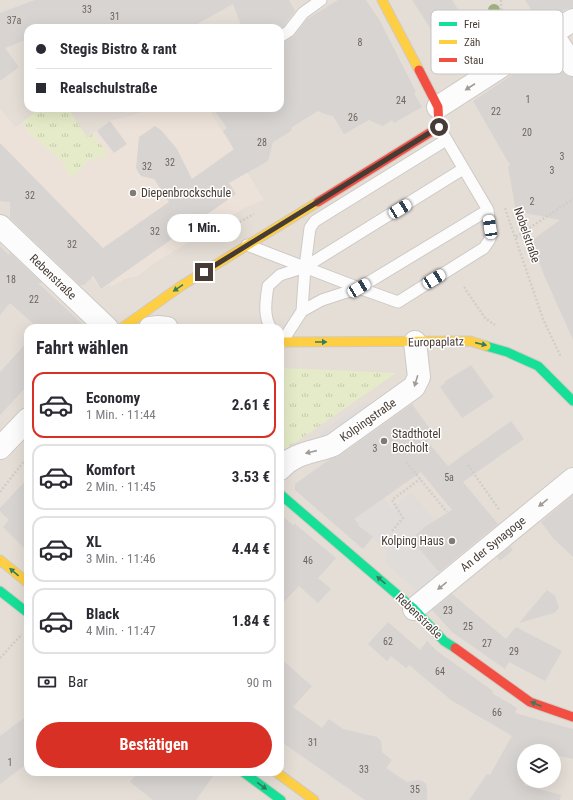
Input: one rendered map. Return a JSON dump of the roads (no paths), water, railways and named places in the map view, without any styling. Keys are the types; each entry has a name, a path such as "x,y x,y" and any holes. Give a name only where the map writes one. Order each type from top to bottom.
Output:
{"street":[{"path":"382,0 395,22 438,117"},
{"path":"563,27 573,20"},
{"path":"563,50 573,65"},
{"path":"128,324 181,286 247,245 438,117 497,74"},
{"name":"Rebenstraße","path":"0,226 103,324"},
{"name":"Europaplatz","path":"284,342 470,341 507,352 538,366 571,399"},
{"name":"Kolpingstraße","path":"284,464 297,455 333,445 414,387 419,377 415,342"},
{"path":"0,448 24,423"},
{"name":"An der Synagoge","path":"414,610 573,479"},
{"name":"Rebenstraße","path":"284,497 414,610 444,641 530,702 553,712 573,717"},
{"path":"0,560 24,580"},
{"path":"0,592 24,611"},
{"path":"249,776 282,800"},
{"path":"281,776 314,800"}],"lane":[{"path":"284,34 303,13 321,0"},
{"path":"247,245 398,302 484,248 490,238 488,210 446,140 438,117"},
{"path":"302,311 305,267 310,228 316,221 446,140"},
{"path":"268,324 266,303 268,286 280,275 305,267 463,169"},
{"path":"284,338 302,311 322,300 359,288 488,210"}],"place":[{"name":"Diepenbrockschule","path":"133,193"},
{"name":"Stadthotel Bocholt","path":"384,441"},
{"name":"Kolping Haus","path":"452,541"}]}
